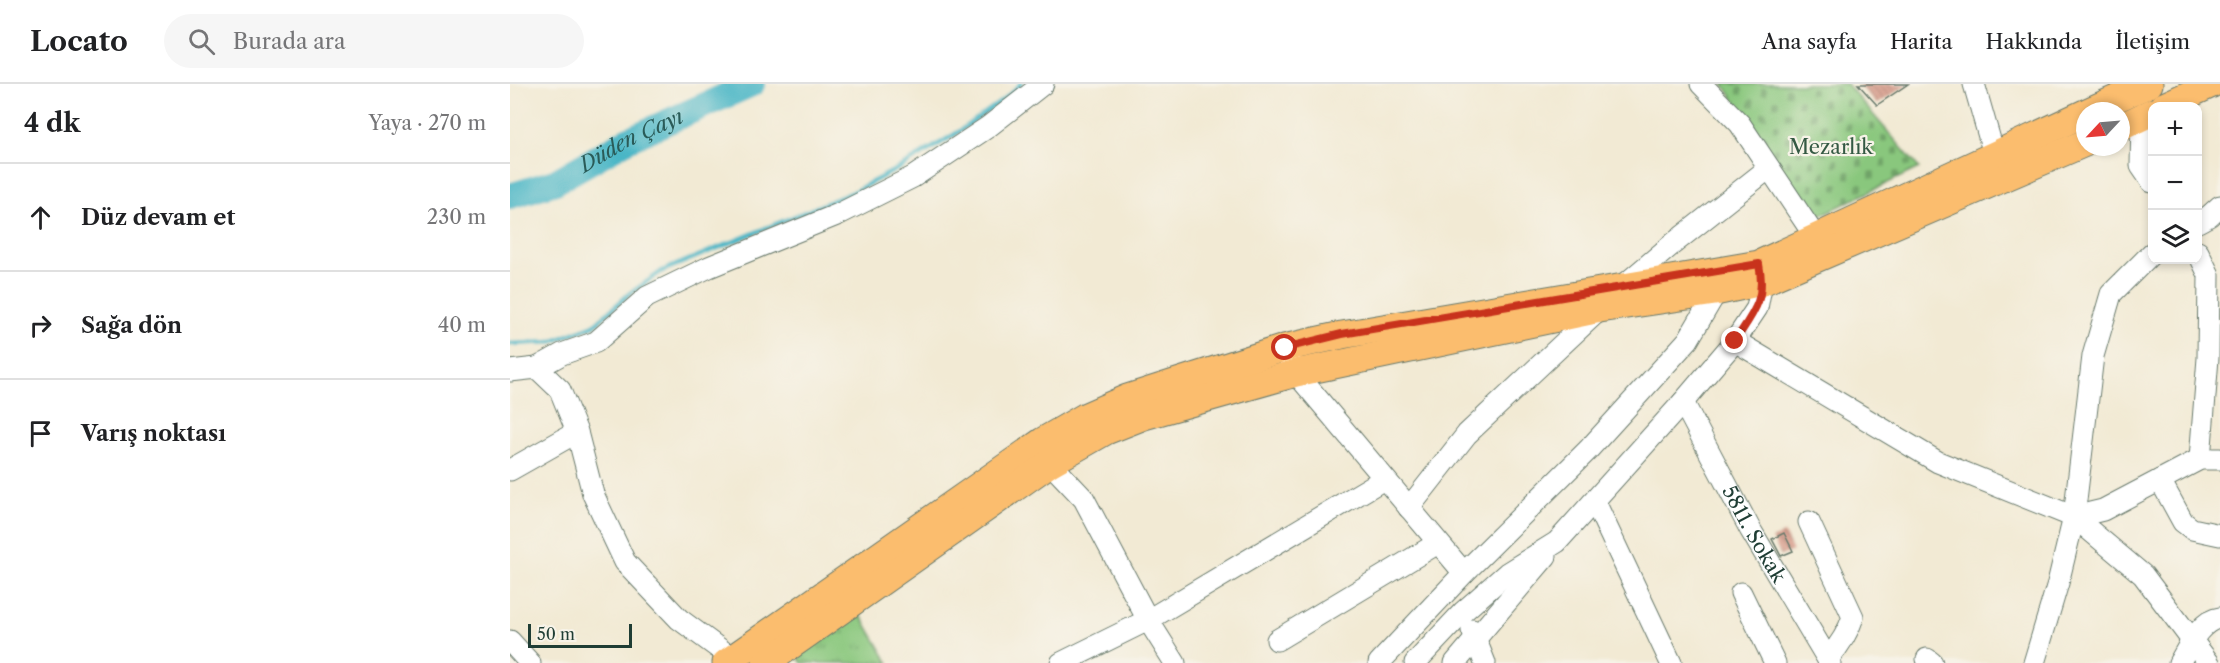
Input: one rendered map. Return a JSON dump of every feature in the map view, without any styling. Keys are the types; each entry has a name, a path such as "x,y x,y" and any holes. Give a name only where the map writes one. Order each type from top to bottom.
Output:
{"main road":[{"path":"2109,102 2149,84"},
{"path":"2145,116 2212,84"},
{"path":"729,661 1043,441 1086,416 1127,398 1284,348 1342,334 1731,269 1761,273 1816,238 2076,117"},
{"path":"771,662 1050,463 1106,431 1144,416 1296,373 1600,309 1715,292 2076,147"}],"street":[{"path":"510,371 537,368 562,354 596,342 647,297 709,267 838,214 913,177 988,127 1043,84"},
{"path":"1701,84 1740,124 1816,238"},
{"path":"1974,84 1994,154"},
{"path":"2145,116 2141,166 2148,176"},
{"path":"1622,287 1769,168"},
{"path":"2202,219 2220,206"},
{"path":"2034,663 2058,583 2074,517 2093,356 2111,294 2148,257"},
{"path":"2074,517 2103,510 2160,480 2210,459 2209,275 2202,260"},
{"path":"1378,663 1464,573 1588,450 1688,340 1731,269"},
{"path":"1455,663 1557,542 1595,502 1735,341 1757,308 1761,273"},
{"path":"1409,508 1467,434 1600,309"},
{"path":"1735,341 1938,462 2074,517 2143,575 2209,663"},
{"path":"1284,348 1296,373 1464,573"},
{"path":"537,368 560,390 577,432 593,494 626,562 679,620 729,661"},
{"name":"5811. Sokak","path":"1683,402 1750,529 1829,661"},
{"path":"510,470 577,432"},
{"path":"1050,463 1084,499 1148,620 1173,662"},
{"path":"1061,663 1148,620 1384,479"},
{"path":"2160,480 2183,522 2192,529 2220,535"},
{"path":"1595,502 1671,663"},
{"path":"1809,522 1853,617 1829,661"},
{"path":"1415,663 1464,611 1507,573 1557,542"},
{"path":"1277,640 1438,543"},
{"path":"1741,593 1775,663"},
{"path":"1464,611 1485,663"},
{"path":"2179,663 2192,641 2210,620 2220,618"},
{"path":"510,641 530,663"}],"green space":[{"name":"Mezarlık","path":"1723,84 1847,84 1919,168 1815,218"},
{"path":"859,612 889,663 802,663 799,659 805,649"}],"building":[{"path":"1858,84 1908,84 1877,105"},
{"path":"1784,533 1793,551 1781,556 1772,539"}],"waterway":[{"name":"Düden Çayı","path":"510,196 555,182 629,139 752,84"},
{"path":"510,344 551,342 594,325 628,295 662,271 851,193 899,168 957,133 1006,98 1021,84"}],"route":[{"path":"1285,348 1342,334 1759,264 1762,282 1757,308 1735,341"}]}
